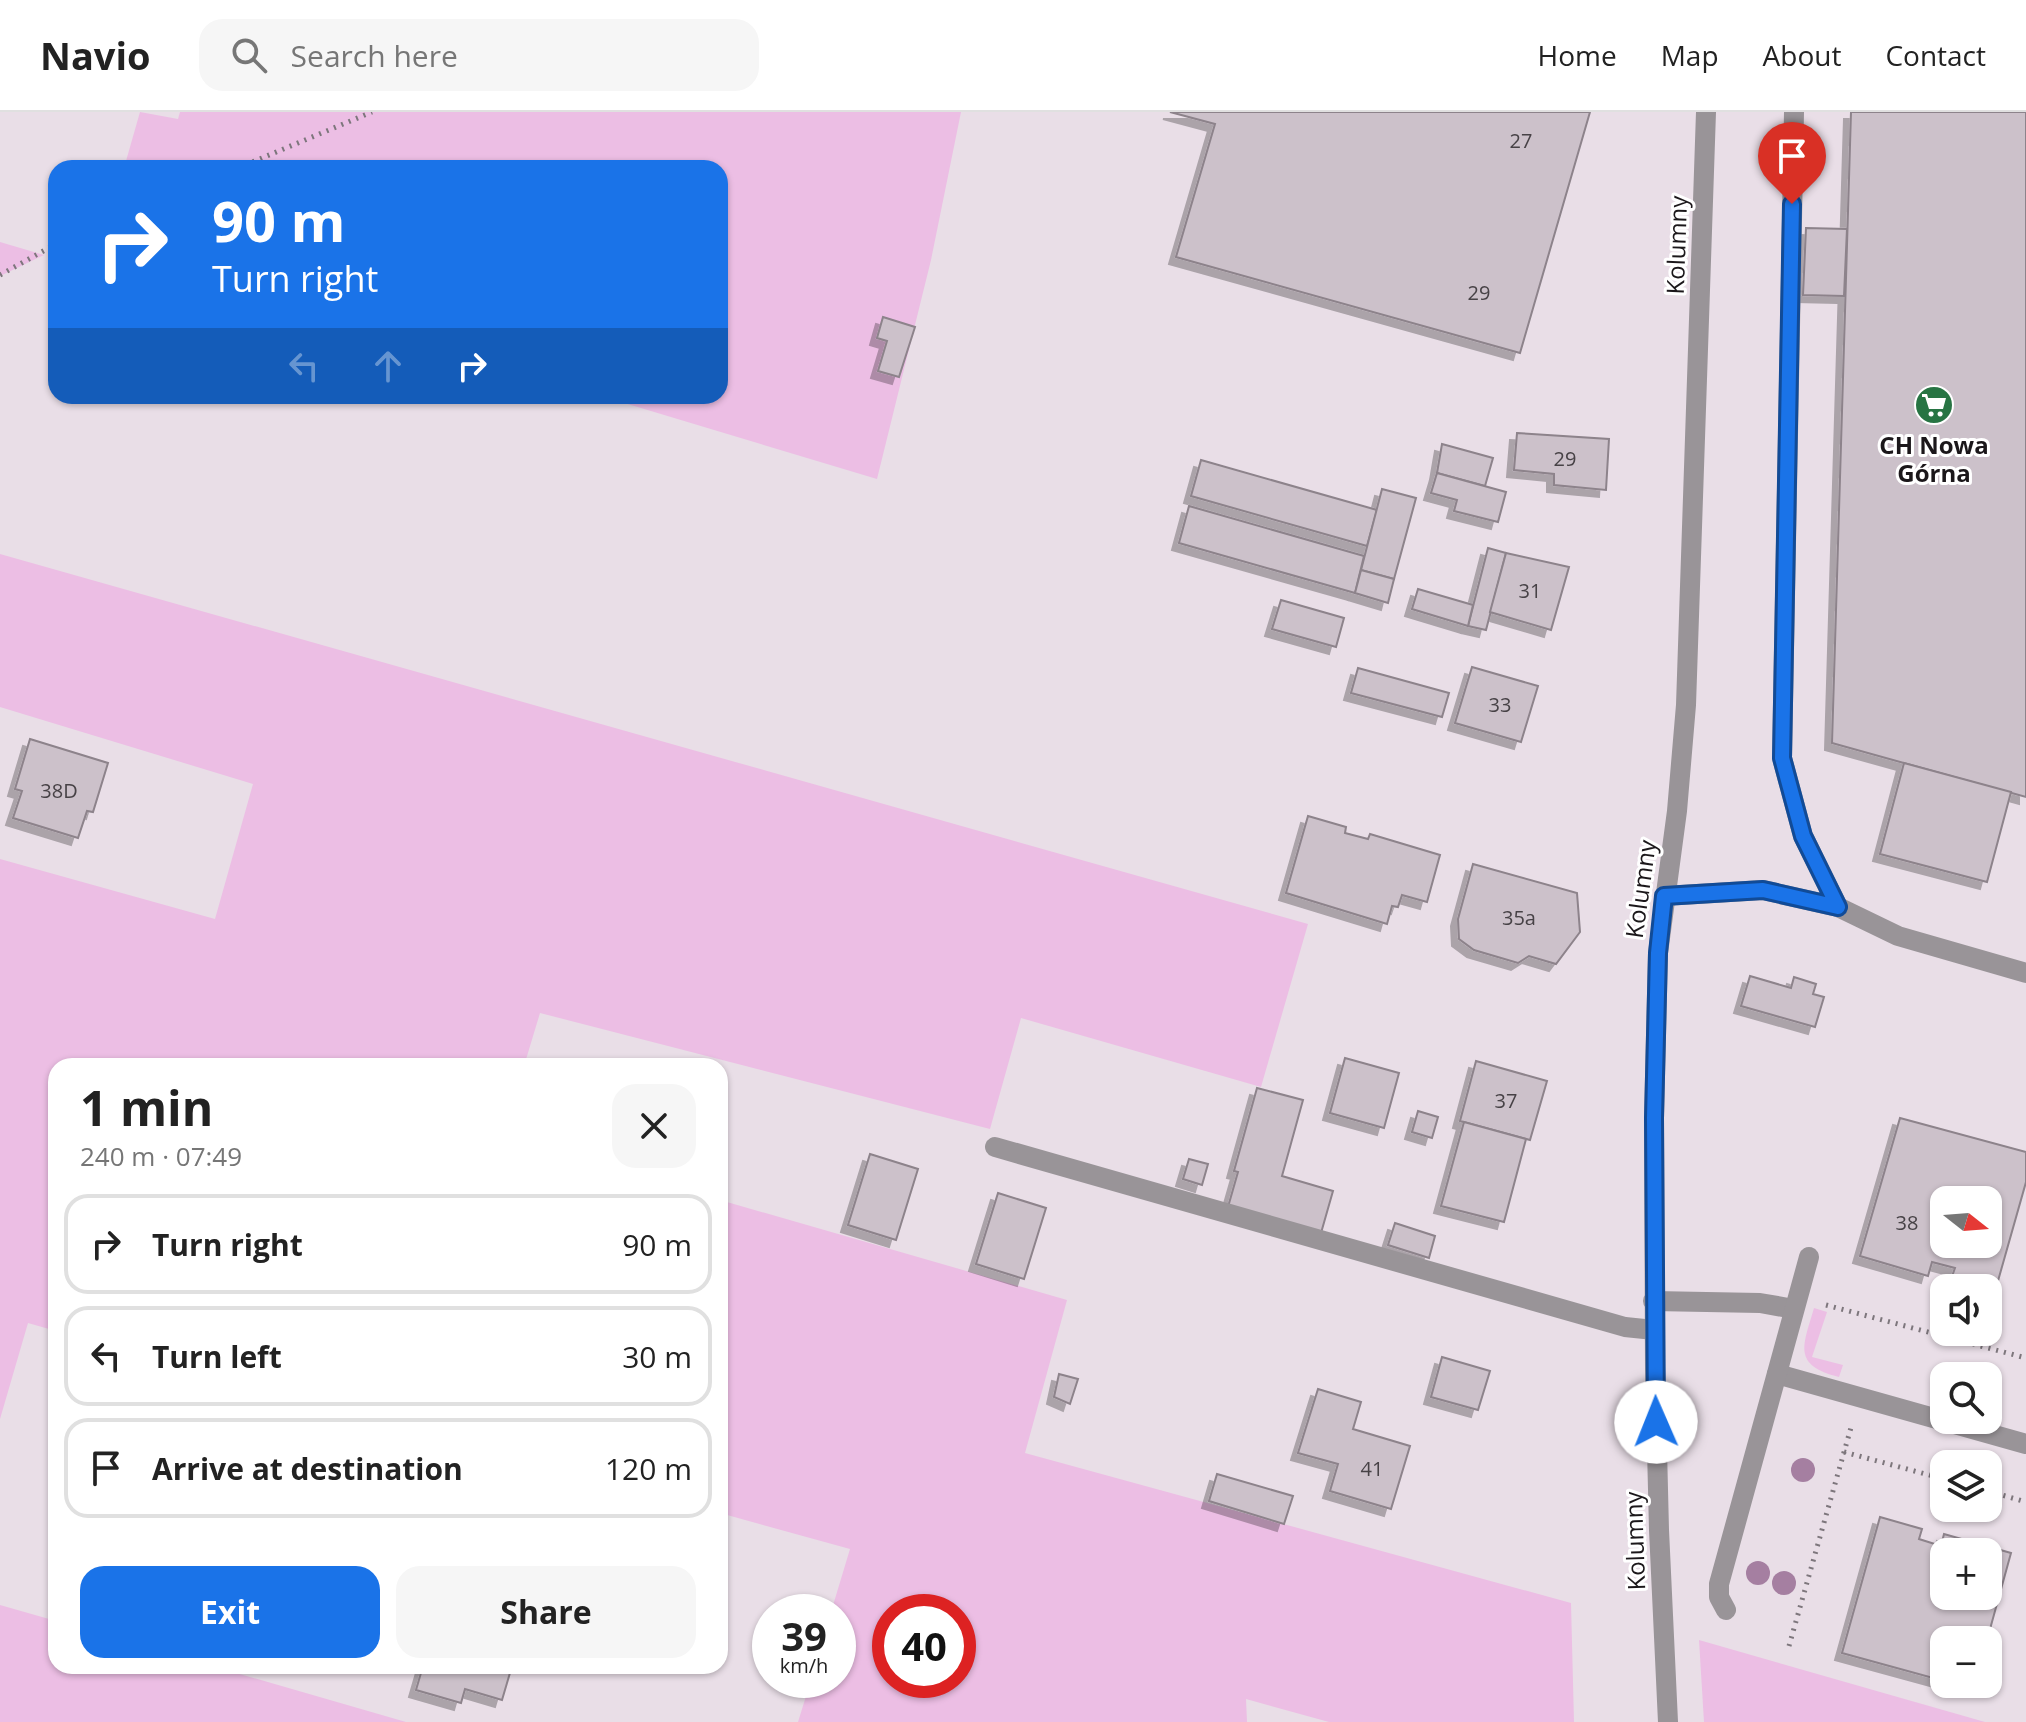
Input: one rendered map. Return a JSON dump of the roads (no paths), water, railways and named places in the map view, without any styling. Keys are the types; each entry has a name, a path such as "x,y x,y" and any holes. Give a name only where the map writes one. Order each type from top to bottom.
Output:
{"street":[{"name":"Kolumny","path":"1668,1722 1653,1301 1654,1118 1658,953 1677,811 1686,705 1706,112"},
{"path":"1794,112 1782,758 1803,836 1838,907"},
{"path":"1664,896 1763,890 1838,907 1898,936 2026,973"},
{"path":"995,1147 1625,1327 1654,1330"},
{"path":"1726,1610 1719,1597 1719,1584 1809,1257"},
{"path":"1653,1301 1796,1303"},
{"path":"1777,1374 2026,1444"}],"place":[{"name":"CH Nowa Górna","path":"1934,405"}]}
